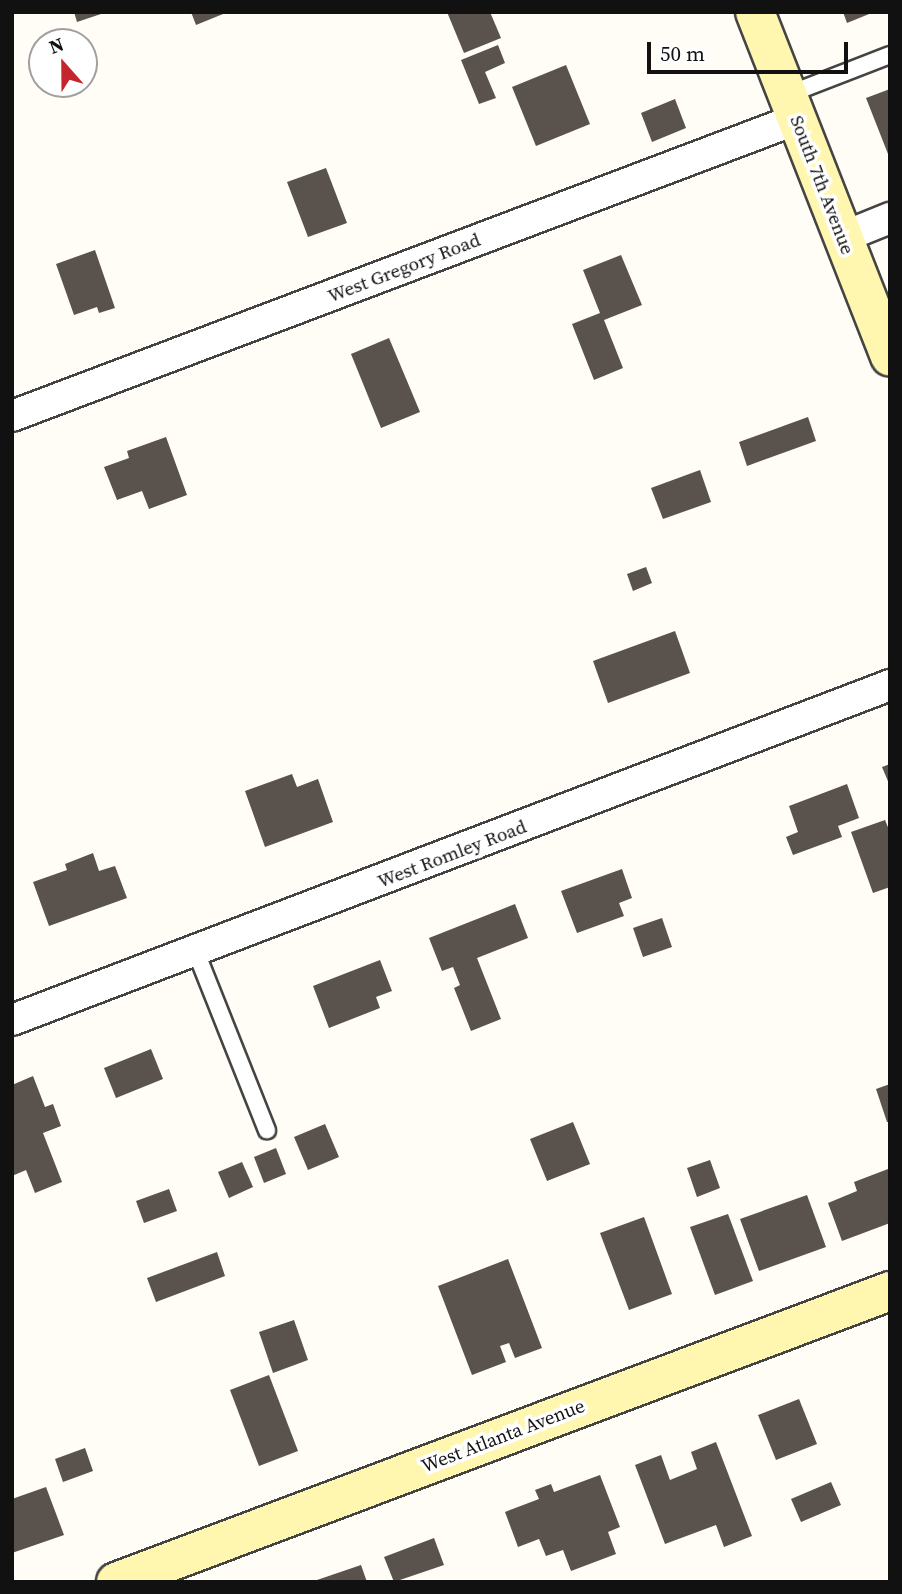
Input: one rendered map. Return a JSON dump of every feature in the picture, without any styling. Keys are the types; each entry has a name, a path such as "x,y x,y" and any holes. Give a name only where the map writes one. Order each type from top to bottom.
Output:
{"street":[{"name":"South 7th Avenue","path":"755,12 890,357"},
{"name":"West Gregory Road","path":"12,416 792,107"},
{"path":"843,237 890,219"},
{"name":"West Romley Road","path":"12,1020 890,685"},
{"name":"West Atlanta Avenue","path":"116,1582 890,1291"}],"lane":[{"path":"792,107 890,55"},
{"path":"196,952 267,1130"}],"building":[{"path":"74,12 104,12 104,13 77,22"},
{"path":"191,12 228,12 196,25"},
{"path":"447,12 490,12 501,38 464,53"},
{"path":"843,12 874,12 847,23"},
{"path":"498,45 505,63 485,72 496,98 479,104 461,60"},
{"path":"566,65 590,124 536,146 512,87"},
{"path":"890,89 890,159 866,98"},
{"path":"675,99 686,128 652,142 641,113"},
{"path":"326,168 347,223 308,237 287,182"},
{"path":"95,250 115,308 99,313 97,307 74,315 56,264"},
{"path":"621,255 642,305 604,320 623,368 594,380 572,324 600,313 583,270"},
{"path":"389,338 420,412 381,428 351,354"},
{"path":"808,417 816,441 747,466 739,442"},
{"path":"166,437 187,495 149,509 142,491 117,500 104,467 129,458 127,451"},
{"path":"700,470 711,502 663,519 651,488"},
{"path":"646,567 652,583 633,591 627,574"},
{"path":"675,631 690,673 608,703 593,661"},
{"path":"890,764 890,786 882,767"},
{"path":"292,774 297,787 318,779 333,822 265,847 245,791"},
{"path":"847,784 859,818 838,826 842,837 793,855 786,837 798,832 789,806"},
{"path":"885,820 890,832 890,887 873,893 851,832"},
{"path":"93,853 99,871 115,866 127,898 49,926 33,882 67,870 65,864"},
{"path":"622,869 632,898 619,903 624,916 577,933 561,891"},
{"path":"515,904 528,938 477,958 501,1019 471,1031 454,988 460,985 453,967 442,971 429,938"},
{"path":"662,918 672,947 643,957 633,928"},
{"path":"380,960 392,991 376,997 380,1008 329,1028 313,986"},
{"path":"151,1049 163,1079 116,1098 104,1068"},
{"path":"33,1076 45,1107 53,1104 61,1126 43,1133 62,1182 35,1193 26,1170 12,1176 12,1085"},
{"path":"890,1084 890,1122 887,1122 876,1089"},
{"path":"573,1122 590,1164 547,1181 530,1139"},
{"path":"325,1124 339,1157 308,1170 294,1137"},
{"path":"276,1148 286,1174 264,1183 254,1157"},
{"path":"710,1160 720,1188 697,1197 687,1168"},
{"path":"242,1162 253,1187 229,1198 218,1172"},
{"path":"888,1169 890,1223 842,1241 828,1203 857,1191 854,1182"},
{"path":"169,1189 177,1211 144,1223 136,1201"},
{"path":"807,1195 826,1247 759,1271 740,1219"},
{"path":"728,1214 753,1281 715,1295 690,1227"},
{"path":"644,1217 672,1294 629,1310 600,1233"},
{"path":"217,1252 225,1276 156,1302 147,1278"},
{"path":"508,1259 542,1348 515,1358 509,1343 500,1346 506,1362 472,1375 438,1286"},
{"path":"294,1320 308,1360 273,1373 259,1332"},
{"path":"269,1375 298,1451 259,1466 230,1390"},
{"path":"799,1399 817,1444 776,1460 758,1415"},
{"path":"716,1442 752,1536 724,1547 716,1525 665,1544 635,1465 661,1455 670,1480 697,1469 691,1452"},
{"path":"85,1448 93,1471 63,1482 55,1459"},
{"path":"600,1475 620,1527 608,1532 616,1554 571,1571 563,1550 546,1556 539,1539 518,1547 505,1512 539,1499 535,1490 551,1484 554,1492"},
{"path":"831,1482 841,1505 801,1522 791,1499"},
{"path":"46,1487 64,1535 12,1553 12,1499"},
{"path":"434,1538 444,1565 394,1582 384,1557"},
{"path":"361,1565 367,1582 314,1582 314,1581"}]}
